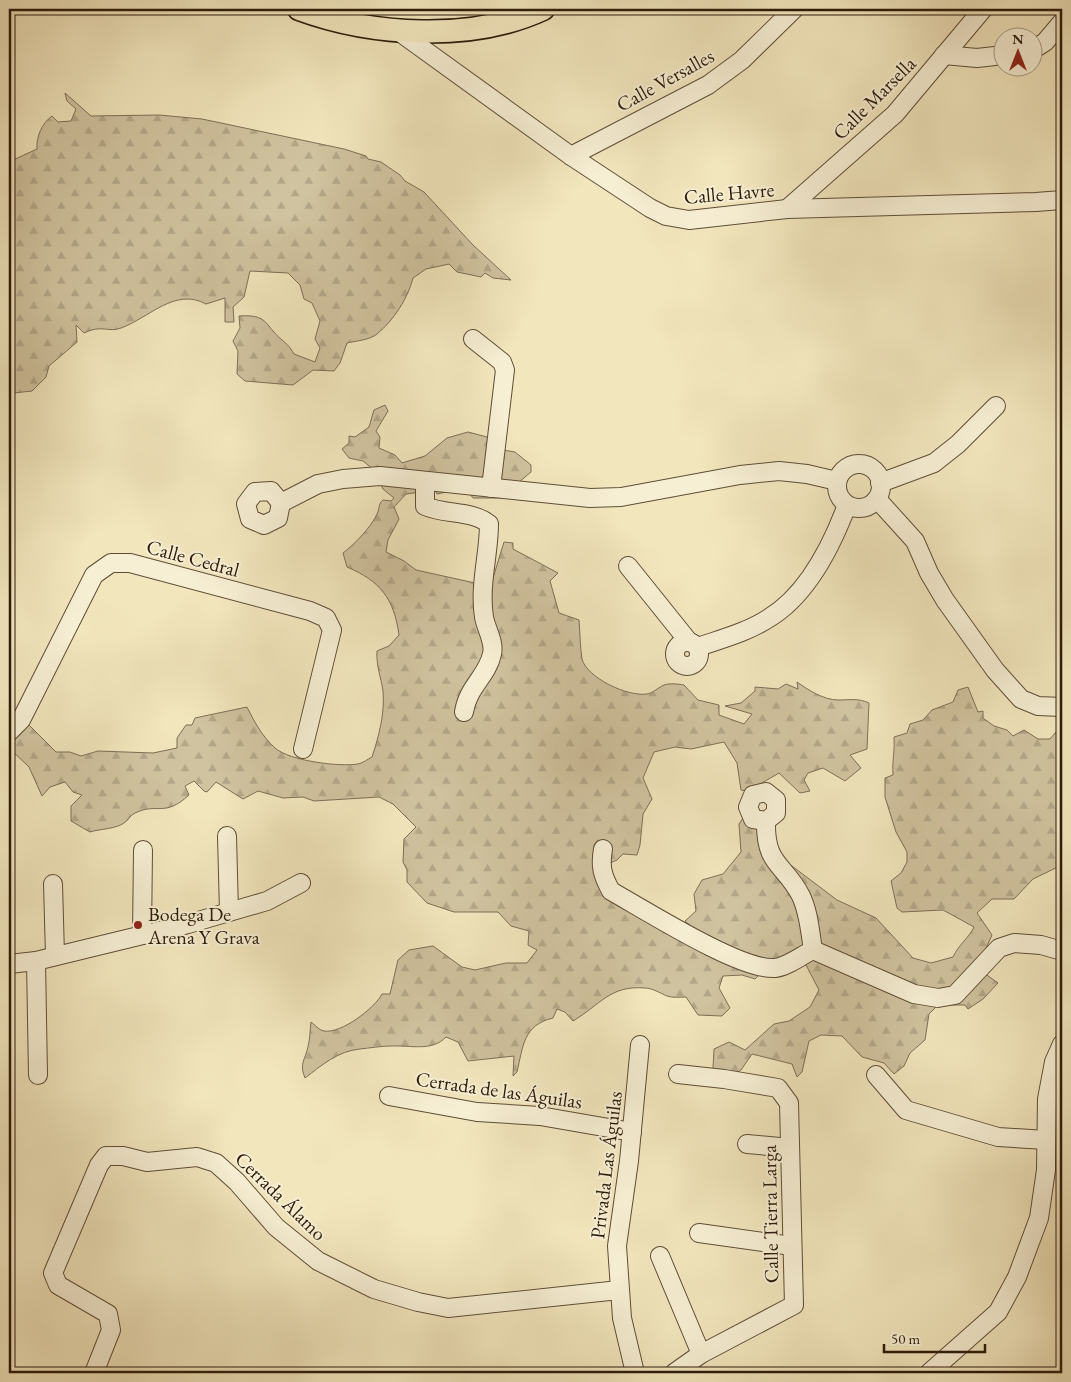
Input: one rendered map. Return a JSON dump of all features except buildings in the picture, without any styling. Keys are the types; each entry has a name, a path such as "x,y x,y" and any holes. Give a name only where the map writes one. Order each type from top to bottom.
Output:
{"main road":[{"path":"299,9 344,22 398,30 452,30 490,26 527,16 543,9"}],"street":[{"name":"Calle Versalles","path":"571,156 708,85 742,60 794,9"},
{"name":"Calle Marsella","path":"787,209 895,114 920,87 983,9"},
{"path":"1044,43 1062,22"},
{"name":"Calle Havre","path":"398,30 571,156 650,208 666,216 689,220 787,209 1062,200"},
{"path":"944,55 977,58 994,56"},
{"path":"473,339 502,362 505,370 491,488"},
{"path":"996,406 958,444 934,463 878,491 867,507 855,508 847,505 839,497 837,481 845,469 859,465 873,470 878,491 915,541 929,573 945,600 995,670 1021,698 1038,706 1062,708"},
{"path":"281,503 318,484 343,479 380,476 590,498 621,497 740,475 779,471 807,474 837,481"},
{"path":"424,481 425,506 449,513 481,517 489,524 483,599 484,618 493,653 487,669 471,689 466,700 464,712"},
{"path":"628,566 693,644 735,634 769,618 785,606 830,548 847,505"},
{"name":"Calle Cedral","path":"9,732 21,720 94,574 110,563 130,563 310,611 326,618 332,630 303,749"},
{"path":"766,821 765,839 768,851 800,894 806,908 813,950"},
{"path":"227,836 229,912"},
{"path":"603,849 600,864 603,877 611,890 704,943 762,968 778,968 813,950"},
{"path":"142,935 143,850"},
{"path":"9,964 36,961 229,912 267,901 301,883"},
{"path":"53,884 55,955"},
{"path":"813,950 914,994 938,998 955,995 999,948 1014,943 1041,945 1062,952"},
{"path":"36,961 38,1075"},
{"name":"Privada Las Águilas","path":"635,1373 622,1318 617,1246 632,1132 640,1044"},
{"path":"929,1373 998,1312 1017,1277 1039,1218 1046,1170 1046,1100 1054,1062 1062,1044"},
{"name":"Calle Tierra Larga","path":"674,1373 701,1354 794,1305 788,1103 778,1088 678,1074"},
{"path":"876,1075 906,1110 998,1137 1046,1140"},
{"name":"Cerrada de las Águilas","path":"389,1096 477,1112 540,1116 632,1132"},
{"path":"747,1144 790,1148"},
{"name":"Cerrada Álamo","path":"94,1373 110,1330 108,1314 58,1284 53,1273 99,1164 106,1156 123,1156 147,1162 197,1157 216,1163 293,1243 318,1261 374,1289 418,1302 448,1308 619,1290"},
{"path":"699,1233 792,1246"},
{"path":"660,1256 701,1354"}],"green space":[{"path":"65,93 91,116 159,115 202,119 344,149 381,162 400,175 405,181 424,192 473,245 511,280 493,278 485,273 481,277 457,272 449,264 426,269 413,278 408,293 399,308 377,334 367,339 347,343 340,363 334,371 313,370 293,385 245,381 237,374 238,351 233,341 240,328 239,316 261,319 294,354 315,362 320,348 315,339 320,321 312,303 304,299 300,285 288,273 250,271 244,297 233,307 234,322 225,322 225,298 206,304 184,299 173,301 121,328 112,330 96,329 84,333 76,325 77,342 49,366 46,377 32,391 14,393 9,387 9,159 11,161 37,149 40,131 45,122 52,116 58,122 71,121 76,109 67,101"},
{"path":"385,405 388,411 376,431 380,437 379,448 395,455 402,463 425,456 447,438 468,432 487,437 497,449 515,452 531,465 531,472 500,498 473,498 465,488 437,494 435,490 406,494 394,507 399,519 388,540 386,552 404,561 416,570 475,583 493,578 504,542 513,543 513,549 558,573 550,581 559,613 579,620 581,654 585,666 600,679 619,689 647,694 666,684 684,685 698,700 719,705 719,715 744,724 752,714 725,706 741,703 755,691 755,687 778,689 786,684 798,689 797,682 811,691 833,700 858,700 869,703 867,749 850,755 861,768 845,781 823,768 808,773 804,780 810,791 800,793 779,773 748,791 741,790 737,763 724,742 691,749 675,747 654,752 643,778 652,799 643,814 640,845 637,855 623,854 617,860 608,864 615,883 674,922 691,926 685,921 696,911 694,894 702,880 723,874 741,852 739,824 745,815 780,857 837,900 876,918 913,958 931,963 953,957 974,927 943,910 902,912 897,908 891,881 901,873 907,862 907,852 896,832 885,797 885,778 893,775 894,737 907,733 910,724 923,720 932,710 953,702 958,690 968,687 978,712 983,711 983,718 994,726 1007,730 1013,736 1024,730 1038,739 1050,739 1056,732 1062,734 1062,865 1033,879 1014,899 992,899 977,913 992,935 977,968 998,983 983,999 968,1009 965,1005 938,1005 929,1014 925,1040 910,1053 904,1066 894,1074 884,1063 862,1057 842,1036 821,1035 809,1041 802,1072 797,1077 792,1064 752,1054 741,1070 722,1082 713,1068 714,1049 729,1042 745,1050 774,1024 789,1021 810,1007 819,990 806,965 791,960 773,961 755,979 742,975 723,976 719,988 730,1008 722,1016 698,1015 686,997 669,997 645,988 633,988 614,993 573,1021 565,1012 557,1009 553,1018 543,1021 536,1026 526,1038 517,1072 513,1076 514,1056 468,1061 458,1042 446,1037 434,1045 420,1047 387,1046 352,1050 331,1059 305,1078 303,1065 309,1044 311,1022 319,1029 331,1031 357,1019 382,994 390,994 398,960 409,950 433,946 462,967 475,970 506,963 527,963 537,950 528,945 529,931 511,926 498,912 454,912 427,903 407,882 407,870 403,862 404,839 416,827 393,804 379,797 314,801 303,797 283,798 258,791 243,799 216,782 207,792 194,781 185,786 189,795 173,806 143,810 133,814 121,825 90,832 71,821 71,806 82,795 73,792 65,782 50,787 42,796 29,767 9,748 9,712 17,713 56,752 70,752 81,756 98,751 153,753 177,748 177,738 186,725 192,725 195,718 247,707 266,739 282,753 303,760 327,764 350,765 360,763 372,757 379,733 383,708 383,691 377,651 389,646 399,635 397,622 384,592 368,578 347,567 343,553 371,524 381,502 383,500 391,501 394,498 383,489 373,469 363,461 349,458 342,449 349,443 349,436 355,437 369,427 374,410"}],"place":[{"name":"Bodega De Arena Y Grava","path":"138,925"}]}
